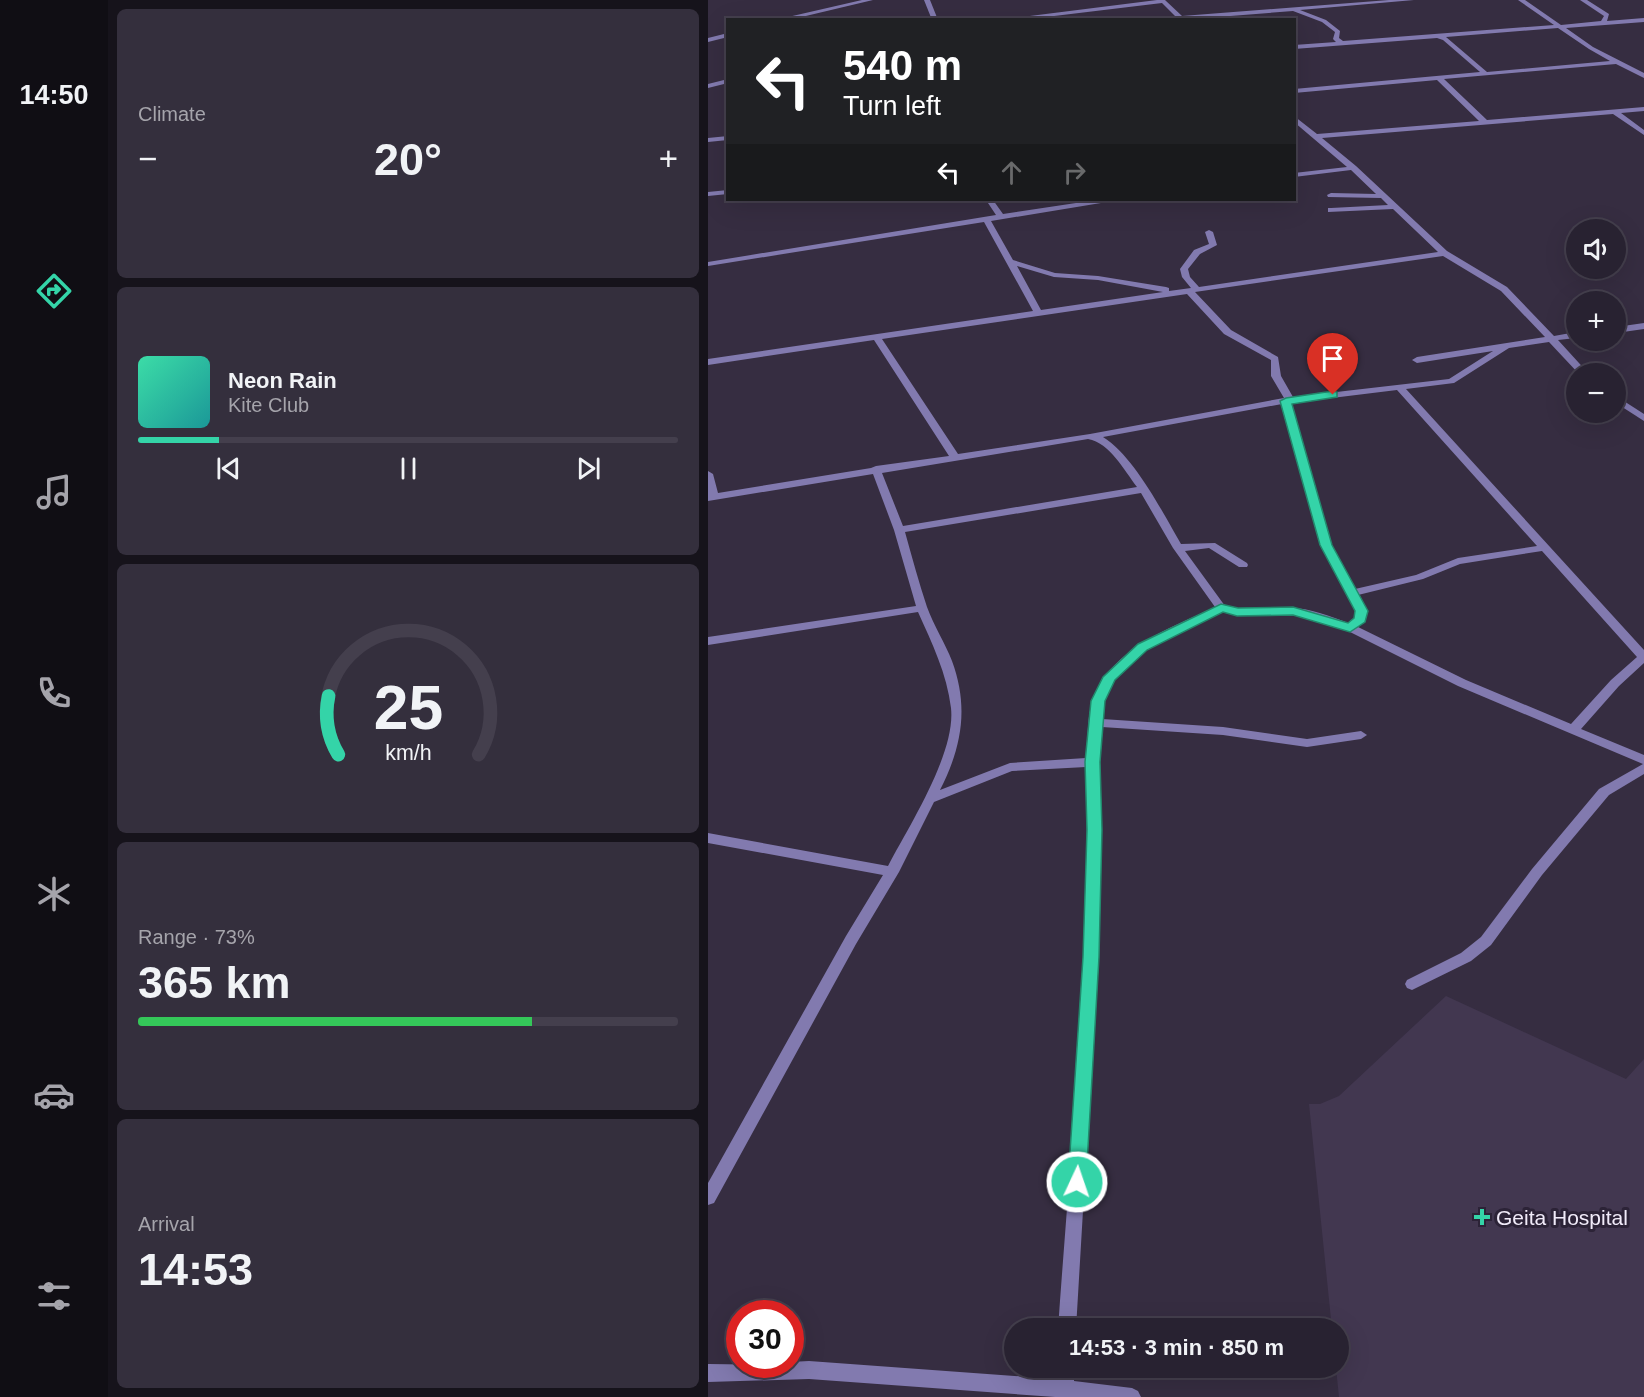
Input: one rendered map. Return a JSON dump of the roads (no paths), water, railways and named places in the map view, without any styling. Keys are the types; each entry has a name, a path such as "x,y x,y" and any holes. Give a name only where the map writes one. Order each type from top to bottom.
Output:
{"street":[{"path":"787,18 870,0"},
{"path":"927,0 934,18"},
{"path":"1195,18 1411,0"},
{"path":"1521,0 1560,28 1644,76"},
{"path":"1583,0 1598,4 1608,17 1603,24"},
{"path":"1019,18 1163,1 1182,18"},
{"path":"1277,11 1283,5 1281,3"},
{"path":"1174,12 1193,10"},
{"path":"1292,10 1318,19 1338,32 1336,39 1343,44"},
{"path":"1277,11 1318,19"},
{"path":"1296,47 1644,20"},
{"path":"708,40 726,36"},
{"path":"1438,37 1445,39 1487,75"},
{"path":"1329,45 1346,54"},
{"path":"1296,91 1616,62"},
{"path":"1553,69 1566,77"},
{"path":"1440,79 1485,122"},
{"path":"708,87 726,82"},
{"path":"1317,136 1644,109"},
{"path":"1614,111 1642,130"},
{"path":"1296,120 1353,168 1444,253 1504,289 1574,363"},
{"path":"708,140 726,138"},
{"path":"1296,175 1353,168"},
{"path":"708,194 726,192"},
{"path":"1331,195 1382,196"},
{"path":"990,201 1000,215"},
{"path":"711,262 1100,201"},
{"path":"1332,210 1394,207"},
{"path":"986,218 1038,312"},
{"path":"1209,232 1213,245 1197,252 1184,269 1186,277 1192,289 1224,330 1260,348 1275,359 1276,376 1288,401 1326,545 1362,615 1350,628"},
{"path":"708,362 1444,253"},
{"path":"1009,261 1054,275 1098,278 1176,291"},
{"path":"1626,329 1644,326"},
{"path":"1417,360 1566,337"},
{"path":"877,338 893,366 955,457"},
{"path":"708,474 711,497 1288,401 1451,381 1505,347"},
{"path":"1398,386 1644,657 1615,683 1574,729"},
{"path":"1626,406 1644,418"},
{"path":"1088,436 1098,438 1109,445 1144,489 1178,548 1221,608"},
{"path":"708,1198 851,940 892,872 944,770 955,732 957,710 947,663 922,608 899,530 876,469"},
{"path":"899,530 1144,489"},
{"path":"1178,548 1211,545 1243,565"},
{"path":"1350,592 1419,578 1458,561 1544,548"},
{"path":"708,641 922,608"},
{"path":"1068,1318 1091,957 1094,830 1092,762 1098,701 1102,688 1123,664 1142,647 1221,608 1237,612 1293,611 1322,617 1350,628 1462,683 1644,760"},
{"path":"1096,723 1223,730 1307,743 1361,735"},
{"path":"929,799 1010,767 1092,762"},
{"path":"1412,984 1466,957 1486,941 1537,872 1604,792 1644,768"},
{"path":"708,838 892,872"},
{"path":"708,1373 809,1370 1132,1397"}],"place":[{"name":"Geita Hospital","path":"1482,1217"}]}
